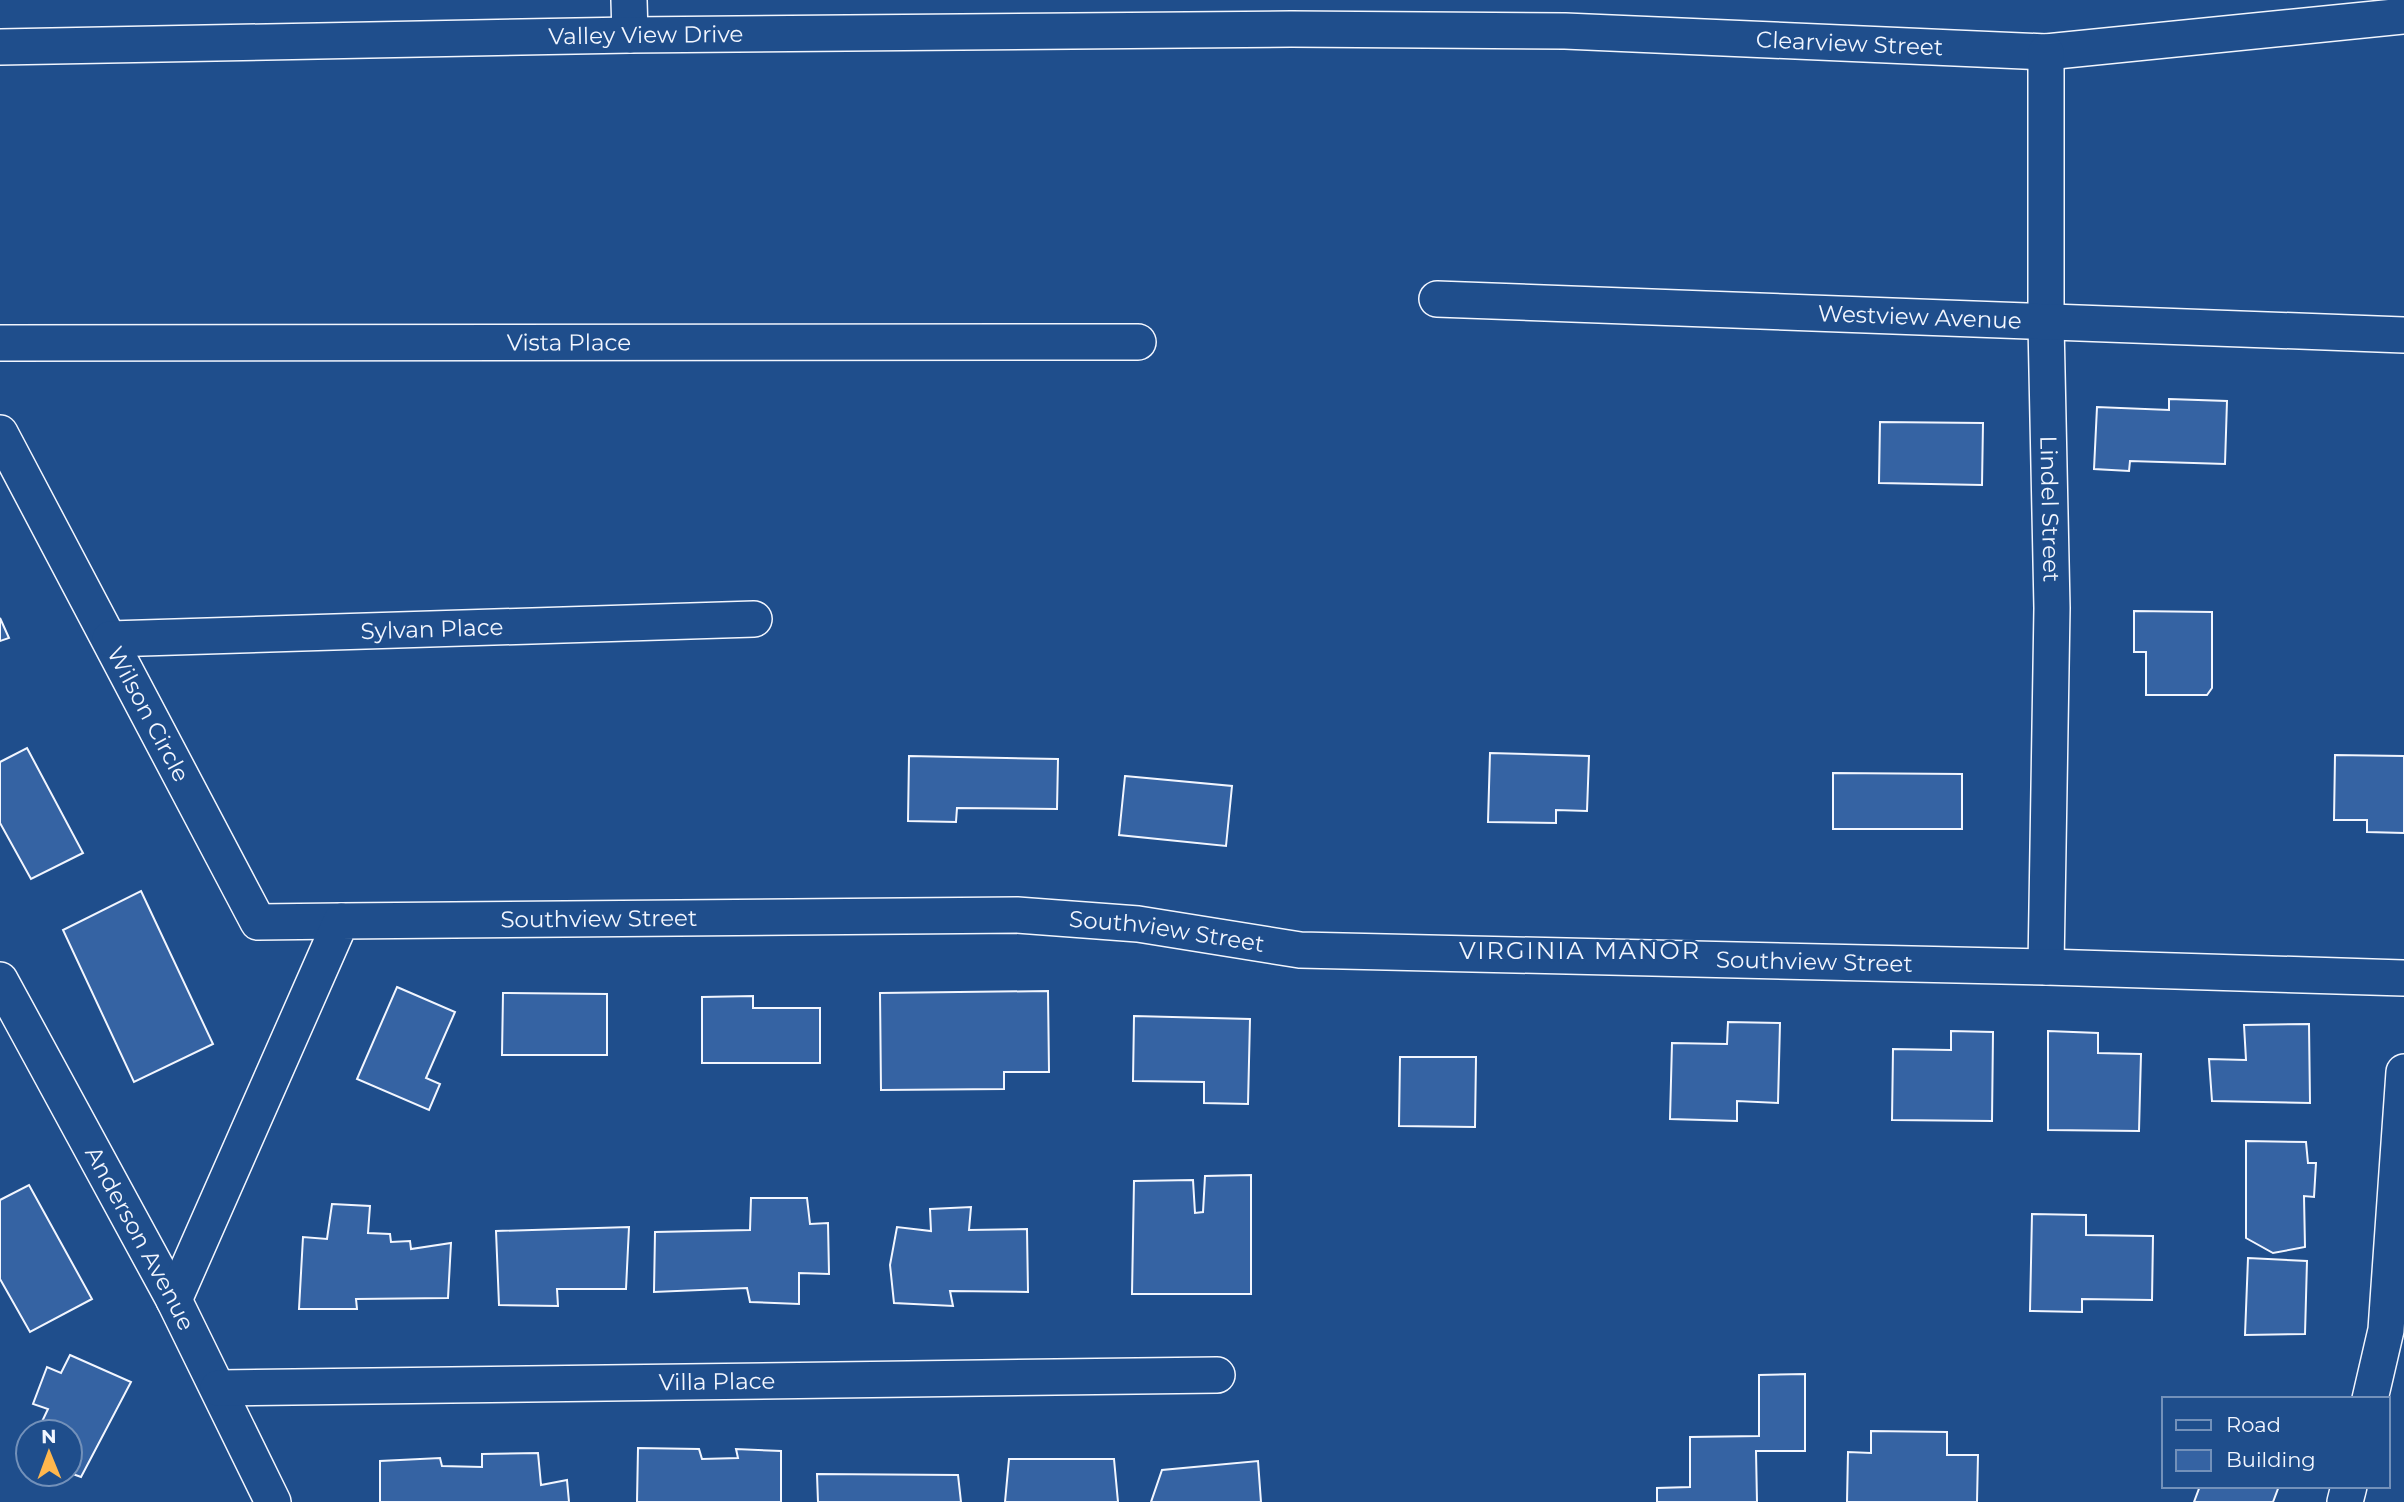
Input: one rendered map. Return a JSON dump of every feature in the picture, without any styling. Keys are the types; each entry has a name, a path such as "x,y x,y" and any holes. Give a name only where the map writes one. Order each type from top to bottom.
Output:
{"street":[{"path":"629,0 630,35"},
{"name":"Clearview Street","path":"1291,29 1565,31 2046,52 2404,16"},
{"name":"Valley View Drive","path":"0,47 630,35 1291,29"},
{"name":"Lindel Street","path":"2046,52 2046,324 2052,608 2046,967"},
{"name":"Westview Avenue","path":"1437,299 2046,324 2404,335"},
{"name":"Vista Place","path":"0,343 1138,342"},
{"name":"Wilson Circle","path":"0,433 45,524 110,639 258,922 341,921"},
{"name":"Sylvan Place","path":"110,639 754,620"},
{"name":"Southview Street","path":"341,921 1017,915 1138,924 1300,950 2404,978"},
{"path":"174,1300 341,921"},
{"name":"Anderson Avenue","path":"0,979 174,1300 273,1502"},
{"path":"2370,1397 2386,1330 2404,1072"},
{"name":"Villa Place","path":"218,1388 1217,1375"}],"building":[{"path":"2169,399 2227,401 2225,464 2130,461 2129,471 2094,469 2097,407 2169,410"},
{"path":"1880,422 1983,423 1982,485 1879,483"},
{"path":"2134,611 2212,612 2212,688 2207,695 2146,695 2146,652 2134,652"},
{"path":"0,618 9,638 0,641"},
{"path":"27,748 83,853 31,879 0,823 0,762"},
{"path":"1490,753 1589,756 1587,811 1556,810 1556,823 1488,822"},
{"path":"2335,755 2404,756 2404,833 2367,832 2367,820 2334,820"},
{"path":"909,756 1058,759 1057,809 957,808 956,822 908,821"},
{"path":"1833,773 1962,774 1962,829 1833,829"},
{"path":"1125,776 1232,786 1226,846 1119,835"},
{"path":"141,891 213,1044 134,1082 63,930"},
{"path":"397,987 455,1012 426,1078 440,1084 429,1110 357,1079"},
{"path":"1048,991 1049,1072 1004,1072 1004,1089 881,1090 880,993"},
{"path":"503,993 607,994 607,1055 502,1055"},
{"path":"753,996 753,1008 820,1008 820,1063 702,1063 702,997"},
{"path":"1134,1016 1250,1019 1248,1104 1204,1103 1204,1082 1133,1081"},
{"path":"1728,1022 1780,1023 1778,1103 1737,1101 1737,1121 1670,1119 1672,1043 1727,1044"},
{"path":"2309,1024 2310,1103 2212,1101 2209,1059 2246,1060 2244,1025"},
{"path":"1951,1031 1993,1032 1992,1121 1892,1120 1893,1049 1951,1050"},
{"path":"2048,1031 2098,1033 2098,1053 2141,1054 2139,1131 2048,1130"},
{"path":"1400,1057 1476,1057 1475,1127 1399,1126"},
{"path":"2246,1141 2306,1142 2308,1163 2316,1163 2314,1197 2304,1196 2305,1247 2273,1253 2246,1238"},
{"path":"1251,1175 1251,1294 1132,1294 1134,1181 1193,1180 1195,1213 1203,1212 1205,1176"},
{"path":"29,1185 92,1299 30,1332 0,1279 0,1200"},
{"path":"751,1198 807,1198 810,1224 828,1223 829,1274 799,1273 799,1304 750,1302 747,1288 654,1292 655,1232 750,1230"},
{"path":"332,1204 370,1206 368,1233 390,1234 391,1242 410,1241 411,1249 451,1243 448,1298 356,1299 357,1309 299,1309 303,1237 327,1239"},
{"path":"971,1207 969,1230 1027,1229 1028,1292 950,1291 953,1306 894,1303 890,1265 897,1227 931,1231 930,1209"},
{"path":"2032,1214 2086,1215 2086,1235 2153,1236 2152,1300 2082,1299 2082,1312 2030,1311"},
{"path":"629,1227 626,1289 557,1289 558,1306 499,1305 496,1231"},
{"path":"2248,1258 2307,1261 2305,1334 2245,1335"},
{"path":"70,1355 131,1382 84,1471 84,1418 44,1418 48,1409 33,1404 47,1367 61,1373"},
{"path":"1805,1374 1805,1451 1756,1451 1757,1502 1657,1502 1657,1488 1690,1487 1690,1437 1759,1436 1759,1375"},
{"path":"1871,1431 1947,1432 1947,1455 1978,1455 1977,1502 1847,1502 1848,1452 1871,1453"},
{"path":"638,1448 699,1449 702,1459 738,1458 736,1449 781,1451 781,1502 637,1502"},
{"path":"538,1453 541,1485 567,1480 569,1502 380,1502 380,1461 440,1458 442,1466 482,1467 482,1454"},
{"path":"1009,1459 1114,1459 1118,1502 1005,1502"},
{"path":"1258,1461 1261,1502 1151,1502 1162,1470"},
{"path":"817,1474 958,1475 961,1502 818,1502"},
{"path":"2199,1488 2278,1488 2273,1502 2194,1502"}],"district":[{"name":"VIRGINIA MANOR","path":"1580,951"}]}
